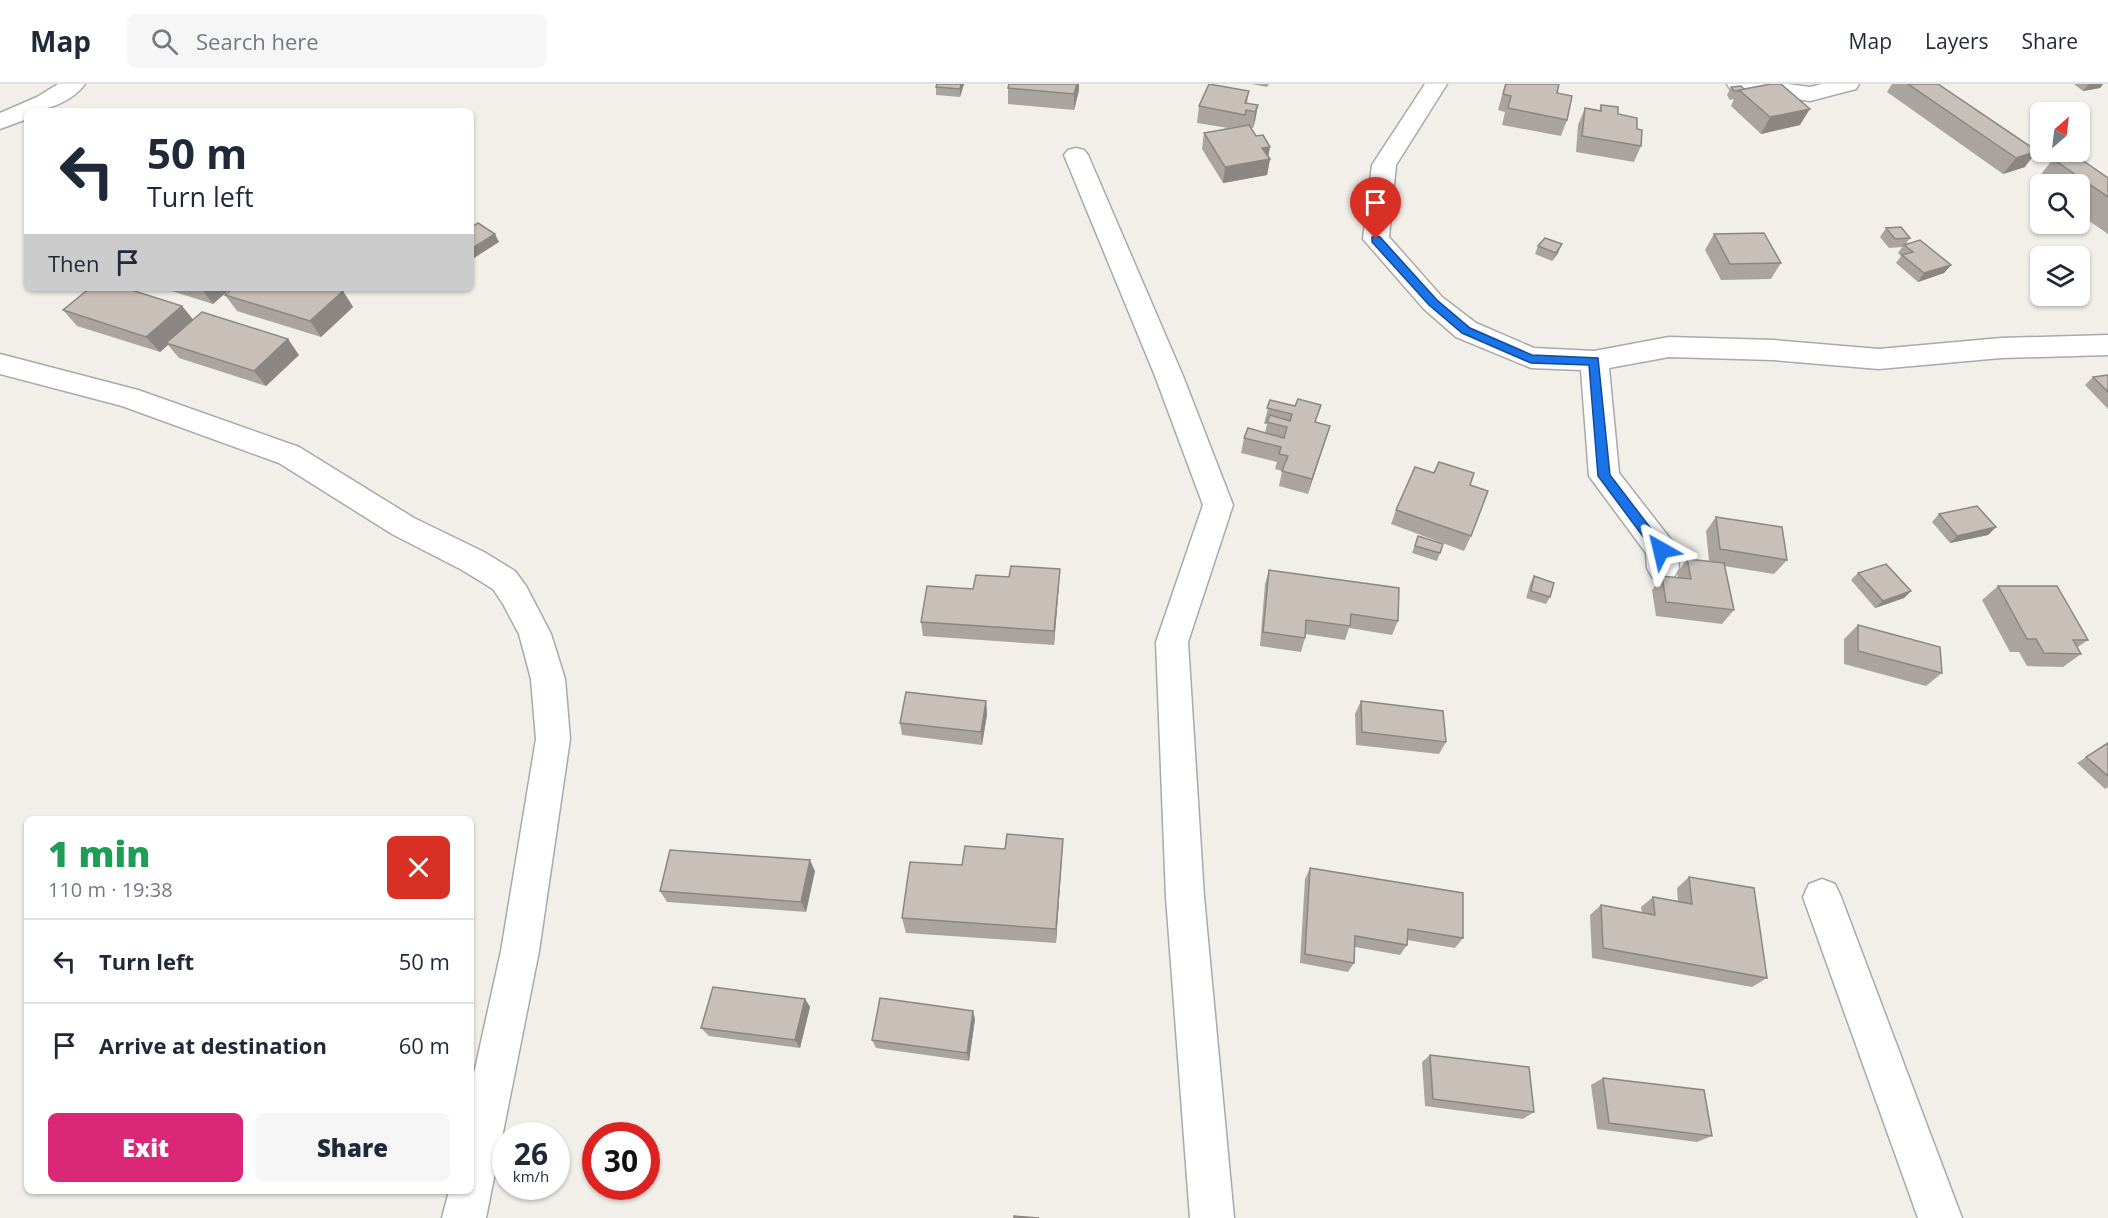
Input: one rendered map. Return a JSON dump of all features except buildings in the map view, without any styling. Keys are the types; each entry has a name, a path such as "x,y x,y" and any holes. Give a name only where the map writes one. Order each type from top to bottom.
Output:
{"street":[{"path":"32,108 74,84"},
{"path":"1436,84 1384,165 1376,239 1433,303 1466,330 1531,358 1594,361 1669,347 1773,350 1879,358 2001,348 2108,345"},
{"path":"1738,84 1810,94 1848,84"},
{"path":"0,122 24,111"},
{"path":"1076,155 1169,376 1218,505 1172,642 1185,897 1212,1218"},
{"path":"1594,361 1604,476 1661,550 1663,568"},
{"path":"0,364 128,397 289,455 403,526 473,561 504,580 515,595 535,634 548,679 553,740 520,951 474,1171"},
{"path":"1822,897 1940,1218"},
{"path":"464,1218 469,1194"}],"route":[{"path":"1376,239 1433,303 1466,330 1531,358 1594,361 1604,476 1661,550"}]}
